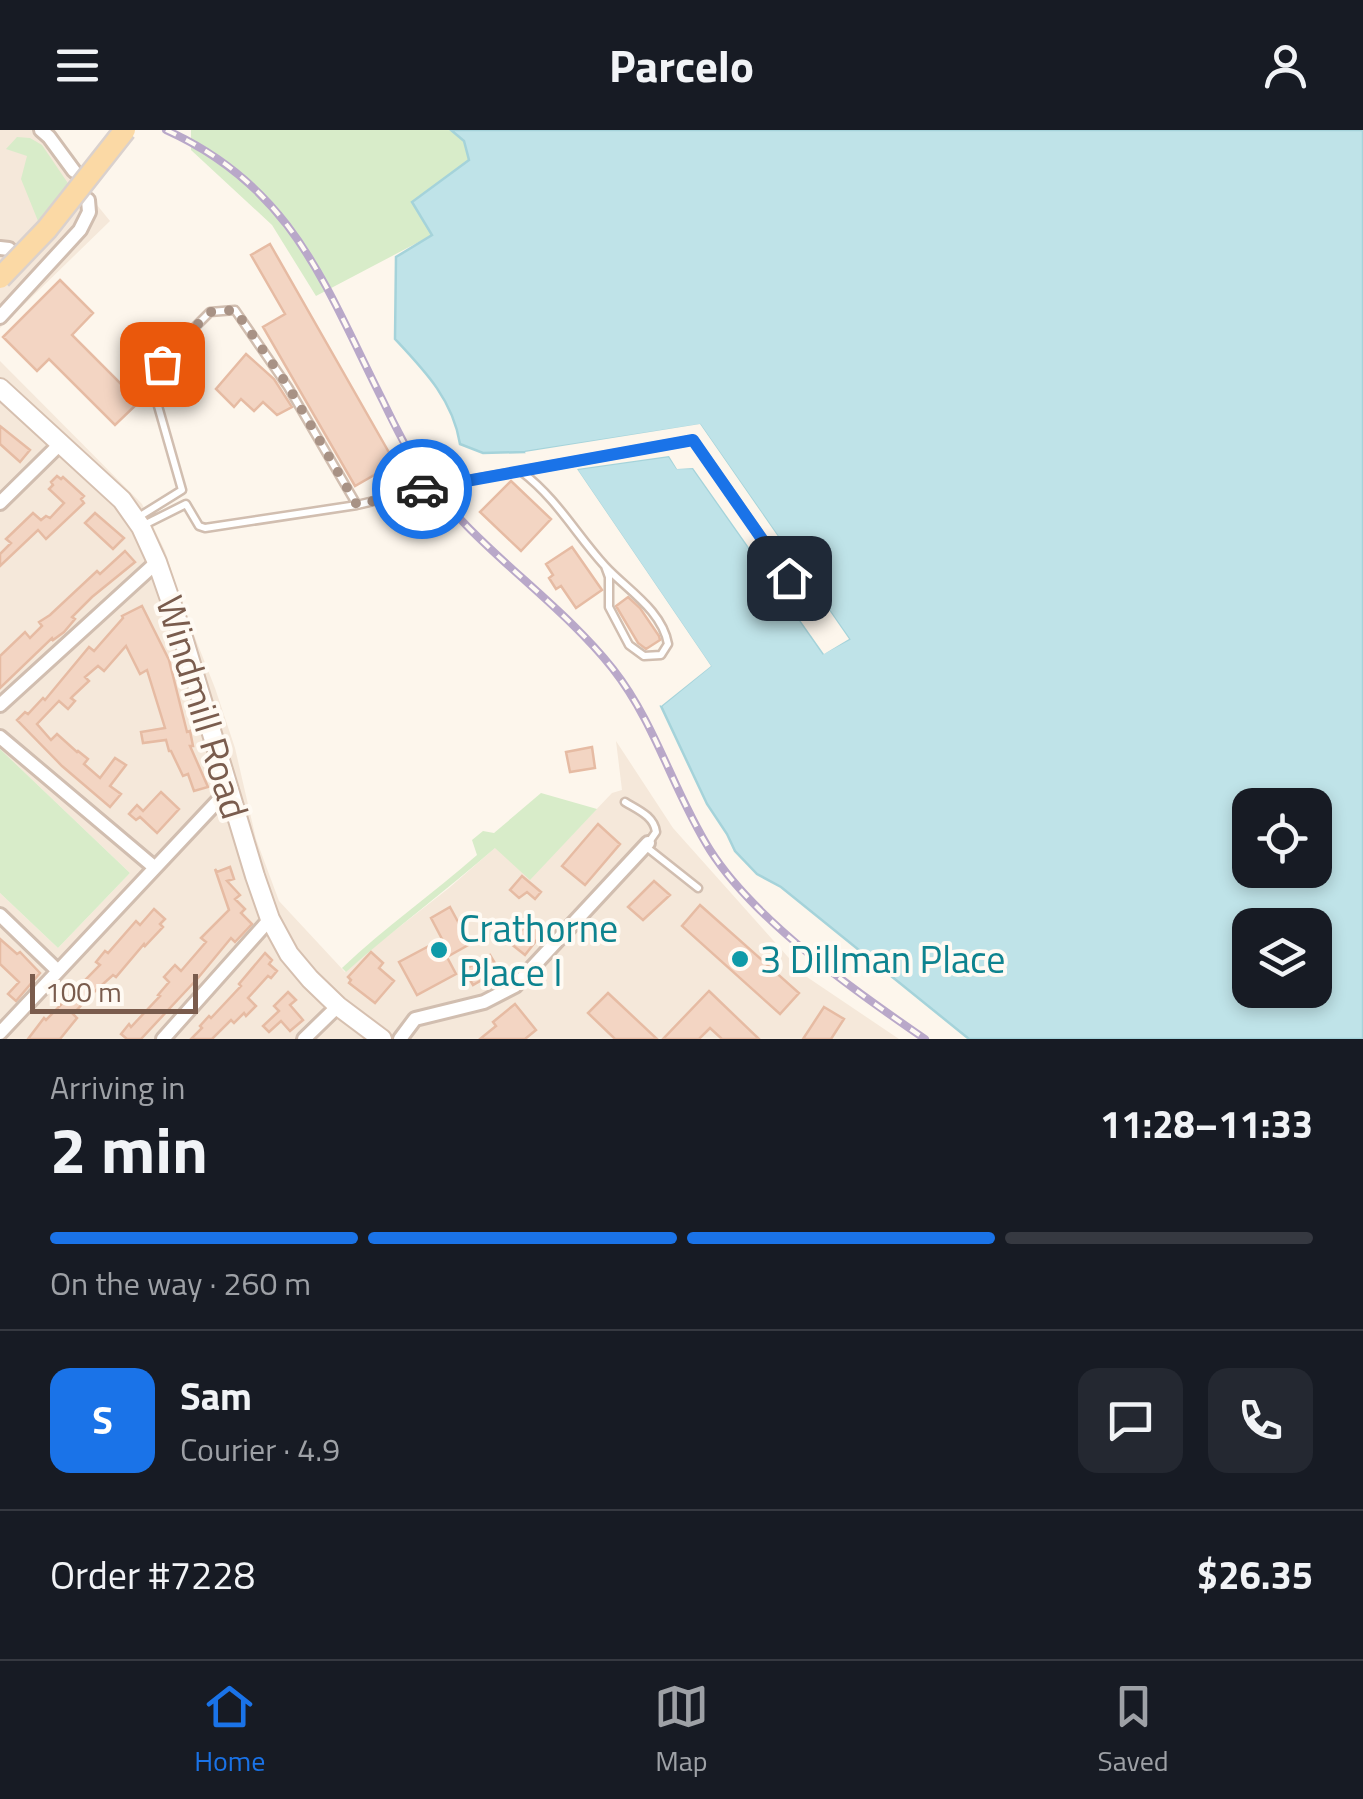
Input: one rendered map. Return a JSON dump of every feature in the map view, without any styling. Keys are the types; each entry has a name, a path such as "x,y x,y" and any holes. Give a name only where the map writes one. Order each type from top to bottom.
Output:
{"main road":[{"path":"0,278 47,229 125,130"},
{"name":"Windmill Road","path":"0,388 122,500 138,523 157,562 181,631 270,919 310,979 382,1039"}],"street":[{"path":"41,130 74,171"},
{"path":"0,316 86,220 88,200"},
{"path":"0,503 60,444"},
{"path":"0,705 157,562"},
{"path":"0,737 154,867"},
{"path":"0,1033 229,788"},
{"path":"400,1039 414,1020 422,1016 484,1002 515,986 646,844"},
{"path":"0,915 58,971"},
{"path":"162,1039 270,919"},
{"path":"304,1039 338,1006"}],"lane":[{"path":"357,505 288,386 235,310 210,312 150,378 186,504 199,526 357,505 432,486 693,440 809,605"},
{"path":"521,471 557,504 605,566 638,595 666,634 668,644 661,655 644,656 629,645 609,607 605,566"},
{"path":"138,523 182,490"},
{"path":"138,523 186,504"},
{"path":"626,802 656,826 656,834 646,844 698,888"}],"shaded area":[{"path":"0,130 36,130 110,221 0,328"},
{"path":"0,361 142,504 165,551 215,688 235,748 256,839 279,901 345,972 496,847 530,879 612,793 622,790 616,741 673,828 804,975 899,1039 0,1039 0,893 58,948 130,873 0,749"}],"green space":[{"path":"191,130 451,130 464,141 469,161 412,202 432,235 316,296 272,225 191,150"},
{"path":"17,137 30,138 42,145 78,198 57,222 38,221 21,179 27,156 6,149"},
{"path":"0,749 130,873 58,948 0,893"},
{"path":"541,793 597,809 530,880 495,848 346,972 342,968 477,855 472,840 483,831 494,833"}],"water":[{"path":"451,130 1363,130 1363,1039 969,1039 781,887 757,874 735,851 707,804 661,706 710,666 576,469 669,456 677,468 693,468 823,653 849,639 700,425 525,452 483,453 460,444 444,400 395,339 396,257 432,235 412,202 469,160 464,141"}],"pier":[{"path":"700,424 849,639 824,654 693,468 677,469 669,456 577,469 711,666 661,706 658,702 704,665 572,472 574,465 669,451 680,463 696,463 825,647 842,637 698,430 539,456 528,457 525,452"}],"building":[{"path":"270,244 395,463 355,486 263,327 285,314 251,255"},
{"path":"60,280 93,313 72,335 139,402 115,425 49,359 37,371 3,337"},
{"path":"246,354 274,379 292,407 277,415 263,402 254,411 241,399 234,407 216,389"},
{"path":"0,426 30,450 20,462 0,444"},
{"path":"57,476 84,496 84,503 46,539 38,530 0,566 0,554 11,543 6,539 33,513 41,520 50,518 64,503 49,489"},
{"path":"511,481 551,519 521,551 480,512"},
{"path":"95,513 124,538 113,549 85,523"},
{"path":"572,547 602,590 576,608 561,586 556,589 546,564"},
{"path":"125,551 135,562 92,597 72,617 75,619 64,632 52,638 0,688 0,656 25,632 30,638 42,626 39,622"},
{"path":"628,597 659,636 660,640 646,649 638,643 616,606"},
{"path":"142,606 169,660 187,732 190,731 190,746 208,787 194,791 166,740 143,743 141,732 165,728 147,670 140,674 126,646 104,671 98,666 85,677 89,681 71,698 75,701 68,709 59,701 37,724 51,740 57,734 88,759 84,764 100,778 115,758 126,765 110,786 121,794 110,807 17,720 45,700 89,647 94,651 122,616"},
{"path":"592,747 595,768 570,772 566,752"},
{"path":"161,792 179,809 157,833 140,817 136,820 129,814 137,805 143,811"},
{"path":"598,824 620,844 585,885 562,866"},
{"path":"230,867 234,879 227,881 240,895 235,899 252,924 235,942 231,938 141,1039 127,1039 121,1034 160,996 169,982 164,977 175,965 181,971 206,942 201,938 229,910 215,869 217,872"},
{"path":"522,876 541,892 535,899 527,892 519,898 510,890"},
{"path":"654,881 670,895 643,920 628,907"},
{"name":"3 Dillman Place","path":"700,905 799,993 780,1014 682,926"},
{"name":"Crathorne Place I","path":"450,907 470,944 447,957 456,974 417,995 399,962 442,939 431,918"},
{"path":"154,909 165,919 160,924 163,927 116,977 113,975 73,1014 77,1018 60,1039 28,1039 44,1018 100,965 96,962 105,951 108,953 136,921 140,925"},
{"path":"532,919 548,932 525,955 510,943"},
{"path":"0,939 17,954 20,952 40,973 16,1001 8,994 19,982 0,964"},
{"path":"371,952 383,963 379,968 394,981 375,1003 349,983 348,977"},
{"path":"265,953 277,971 248,998 256,1006 234,1023 231,1020 212,1039 191,1039 241,986"},
{"path":"490,955 499,970 473,985 464,970"},
{"path":"709,991 759,1039 722,1039 710,1028 699,1039 663,1039"},
{"path":"288,992 296,1000 290,1005 303,1020 290,1031 281,1021 269,1032 263,1026 279,1011 274,1006"},
{"path":"608,993 657,1039 615,1039 588,1013"},
{"path":"515,1004 536,1030 525,1039 480,1039 496,1026 493,1022"},
{"path":"824,1007 844,1019 831,1039 803,1039"}],"railway":[{"path":"166,130 209,153 245,180 275,210 322,280 419,468 463,522 566,618 613,669 641,712 697,828 729,877 808,953 925,1039"}],"way so far":[{"path":"162,364 210,312 235,310 288,386 357,505 422,489"}],"place":[{"name":"Crathorne Place I","path":"439,950"},
{"name":"3 Dillman Place","path":"740,959"}],"route":[{"path":"422,489 693,440 789,578"}]}
